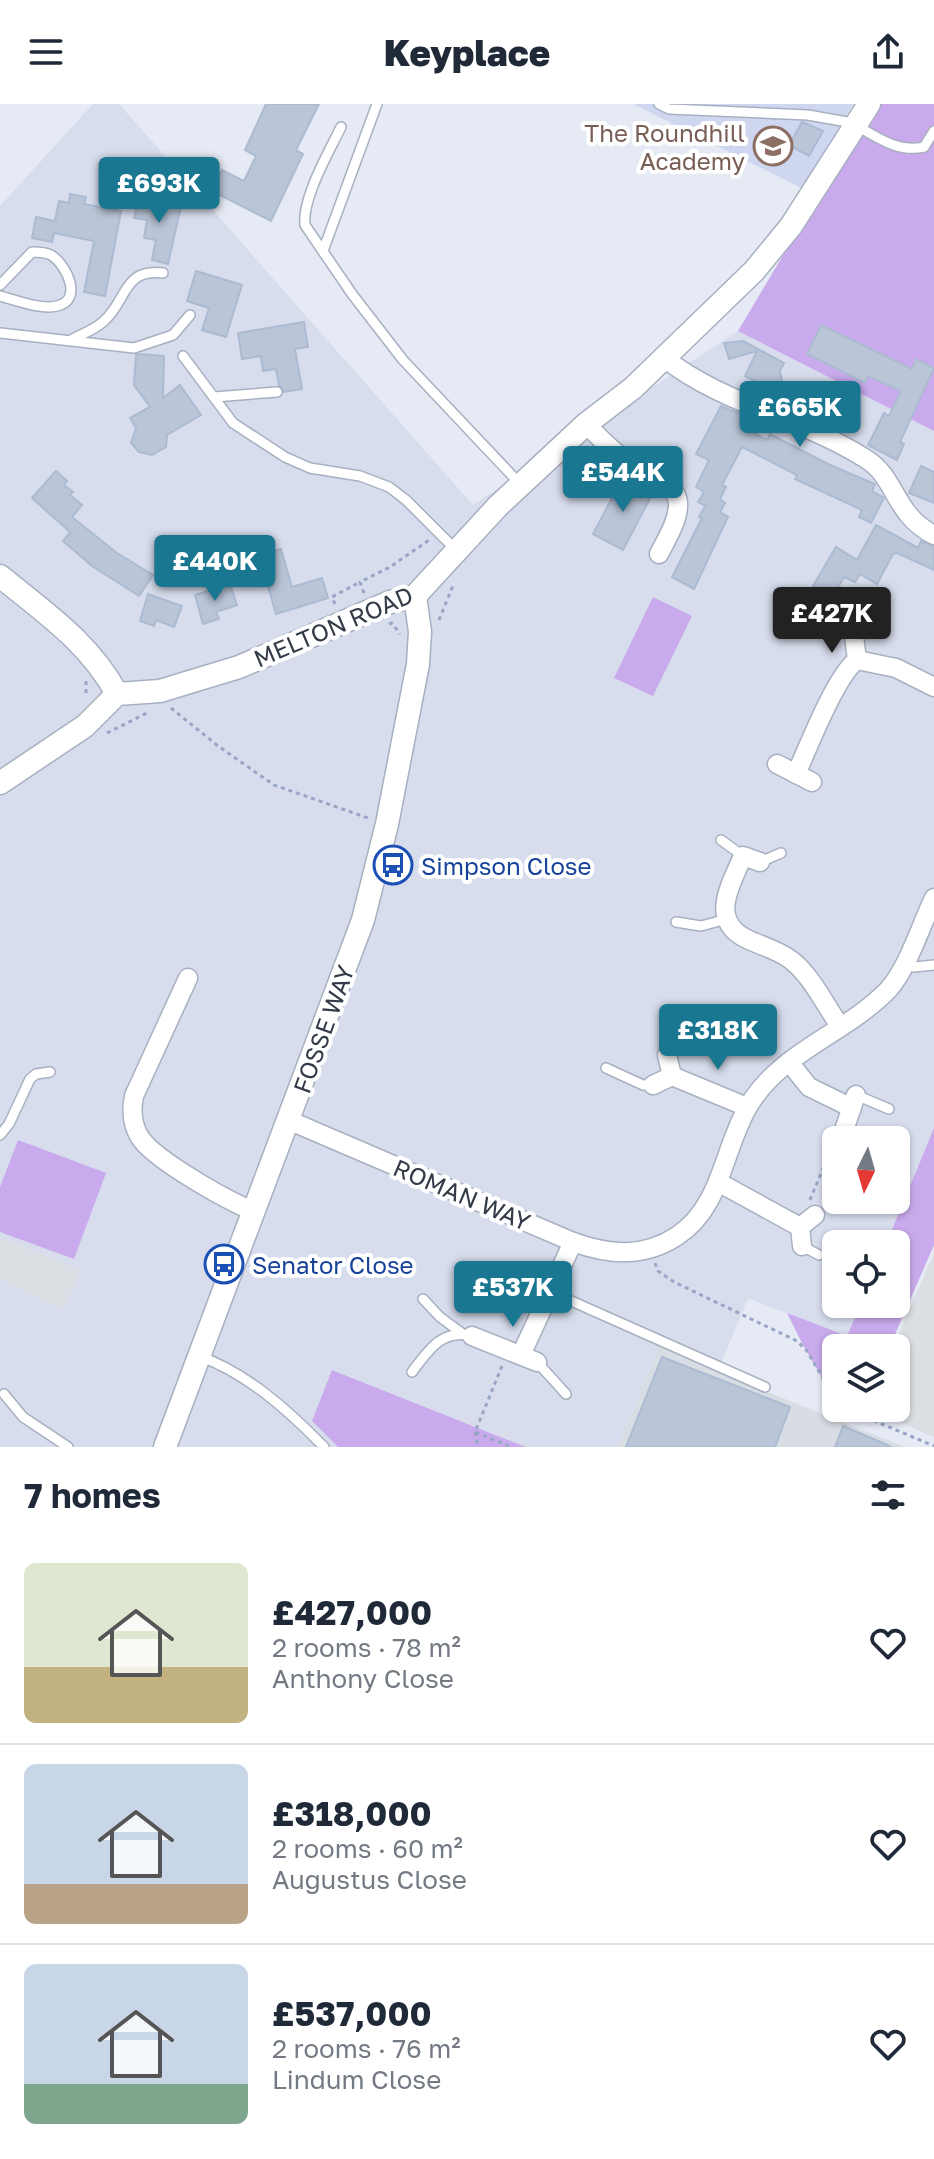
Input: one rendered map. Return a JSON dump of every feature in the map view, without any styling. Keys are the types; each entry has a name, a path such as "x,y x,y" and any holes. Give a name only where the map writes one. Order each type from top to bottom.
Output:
{"street":[{"name":"MELTON ROAD","path":"117,694 160,691 239,667 370,611 415,596 521,485 586,424 633,388 754,271 791,226 861,118"},
{"path":"663,357 706,387 866,458 883,474 902,509 934,535"},
{"path":"586,424 623,458 674,491 679,504 676,519 659,554"},
{"path":"0,576 76,637 105,672 117,694 85,726 0,783"},
{"name":"FOSSE WAY","path":"165,1447 363,920 387,824 418,664 420,632 415,596"},
{"path":"854,636 857,660"},
{"path":"857,660 896,668 934,687"},
{"path":"777,764 804,778 841,680 857,660"},
{"path":"752,859 725,898 724,911 731,928 744,938 791,960 840,1026"},
{"name":"ROMAN WAY","path":"288,1120 600,1252 649,1250 675,1238 690,1227 705,1209 747,1107 772,1075 854,1018 889,988 934,898"},
{"path":"188,978 134,1096 131,1109 134,1123 140,1137 153,1152 253,1211"},
{"path":"667,1055 672,1076"},
{"path":"789,1062 809,1087 854,1101 845,1126"},
{"path":"653,1085 672,1076 747,1107"},
{"path":"718,1182 801,1236 815,1215"},
{"path":"468,1335 522,1356 573,1242"}],"lane":[{"path":"323,251 377,104"},
{"path":"659,104 669,109 743,108 861,118 893,146 913,150 924,147 934,131"},
{"path":"808,115 809,104"},
{"path":"341,127 304,215 305,225 352,294 403,360 521,485"},
{"path":"0,285 32,252 48,253 61,263 70,280 71,293 64,303 57,306 0,296"},
{"path":"69,341 104,321 120,296 140,275 163,273"},
{"path":"0,333 134,348 173,335 190,315"},
{"path":"183,356 233,423 285,457 310,468 360,476 389,487 457,551"},
{"path":"214,397 277,392"},
{"path":"854,636 864,598"},
{"path":"721,840 752,859 781,853"},
{"path":"676,922 701,926 727,919"},
{"path":"904,963 914,967 934,965"},
{"path":"667,1055 673,1034"},
{"path":"606,1068 643,1085 653,1085"},
{"path":"0,1135 9,1124 30,1079 36,1074 50,1072"},
{"path":"854,1101 889,1109"},
{"path":"801,1236 819,1255"},
{"path":"551,1292 765,1387"},
{"path":"423,1299 440,1317 468,1335"},
{"path":"412,1372 439,1340 468,1335"},
{"path":"199,1356 219,1363 261,1392 301,1423 324,1447"},
{"path":"522,1356 566,1394"},
{"path":"4,1394 23,1417 68,1447"}],"path":[{"path":"343,622 332,597 390,567 438,534"},
{"path":"360,582 370,611"},
{"path":"165,703 218,746 274,785 387,824"},
{"path":"815,1215 810,1198 822,1170"},
{"path":"649,1250 664,1277 803,1345 822,1377"},
{"path":"478,1447 475,1432 522,1356"},
{"path":"877,1422 934,1446"},
{"path":"475,1432 512,1447"}],"shaded area":[{"path":"93,104 119,104 473,505 738,331 934,431 934,1128 910,1186 910,1126 822,1126 822,1214 898,1214 892,1230 822,1230 822,1318 855,1318 848,1334 839,1334 748,1298 718,1371 659,1346 618,1447 526,1447 333,1370 312,1421 338,1447 0,1447 0,206"},
{"name":"The Roundhill Academy","path":"633,104 853,104 803,189"},
{"path":"873,104 934,104 934,431 738,331"},
{"path":"653,597 692,616 653,696 614,678"},
{"path":"934,1128 934,1245 910,1300 910,1230 892,1230 898,1214 910,1214 910,1186"},
{"path":"18,1140 106,1173 74,1259 0,1232 0,1187"},
{"path":"0,1238 81,1270 63,1310 0,1279"},
{"path":"934,1253 934,1437 899,1422 910,1422 910,1334 899,1334 906,1318 910,1318 910,1309"},
{"path":"787,1313 842,1334 822,1334 822,1378 803,1345"},
{"path":"855,1318 902,1318 895,1334 848,1334"},
{"path":"659,1346 822,1414 822,1422 843,1422 905,1447 618,1447"},
{"path":"332,1370 526,1447 338,1447 312,1421"}],"building":[{"path":"266,104 319,104 296,150 303,154 271,221 212,191 222,170 244,181 256,156 245,150"},
{"path":"802,122 823,131 809,156 789,145"},
{"path":"70,194 86,197 84,204 121,211 105,296 84,292 94,241 54,233 52,242 32,238 36,217 55,221 59,201 69,203"},
{"path":"139,197 181,206 168,264 152,260 156,240 144,238 147,220 134,218"},
{"path":"196,271 242,285 226,337 202,330 209,308 187,301"},
{"path":"304,322 308,347 295,349 302,389 284,392 279,385 276,369 263,371 261,356 242,359 238,333"},
{"path":"821,325 912,369 916,359 934,368 900,442 904,444 897,460 868,445 884,413 889,416 901,391 868,376 865,383 807,354"},
{"path":"743,341 784,363 780,371 781,391 775,392 745,376 757,351 729,359 724,343"},
{"path":"136,355 164,356 163,398 180,385 201,415 167,435 166,447 152,455 139,452 131,443 136,428 130,418 150,407 134,385"},
{"path":"721,406 747,417 742,427 767,440 770,434 875,484 872,491 884,498 871,523 859,517 862,510 795,479 797,475 742,447 722,485 726,487 720,499 725,503 720,512 728,517 694,589 672,577 702,518 699,517 705,506 698,502 704,492 696,487 709,460 696,454"},
{"path":"921,466 934,472 934,503 909,493"},
{"path":"56,471 67,481 64,485 73,492 70,495 82,505 72,517 117,553 153,575 139,596 92,566 63,541 70,532 32,498"},
{"path":"623,477 653,493 623,550 593,534"},
{"path":"876,525 918,548 921,541 934,547 934,570 897,553 893,554 877,584 860,574 855,582 844,577 833,596 813,586 836,547 857,560"},
{"path":"281,549 292,587 322,578 328,598 276,614 259,555"},
{"path":"230,584 237,605 216,612 219,619 203,624 195,595"},
{"path":"148,594 182,606 174,627 156,620 154,626 140,621"},
{"path":"662,1357 790,1407 775,1447 626,1447"},
{"path":"843,1426 892,1447 835,1447"}],"place":[{"name":"The Roundhill Academy","path":"773,146"},
{"name":"Simpson Close","path":"393,865"},
{"name":"Senator Close","path":"224,1264"}]}
